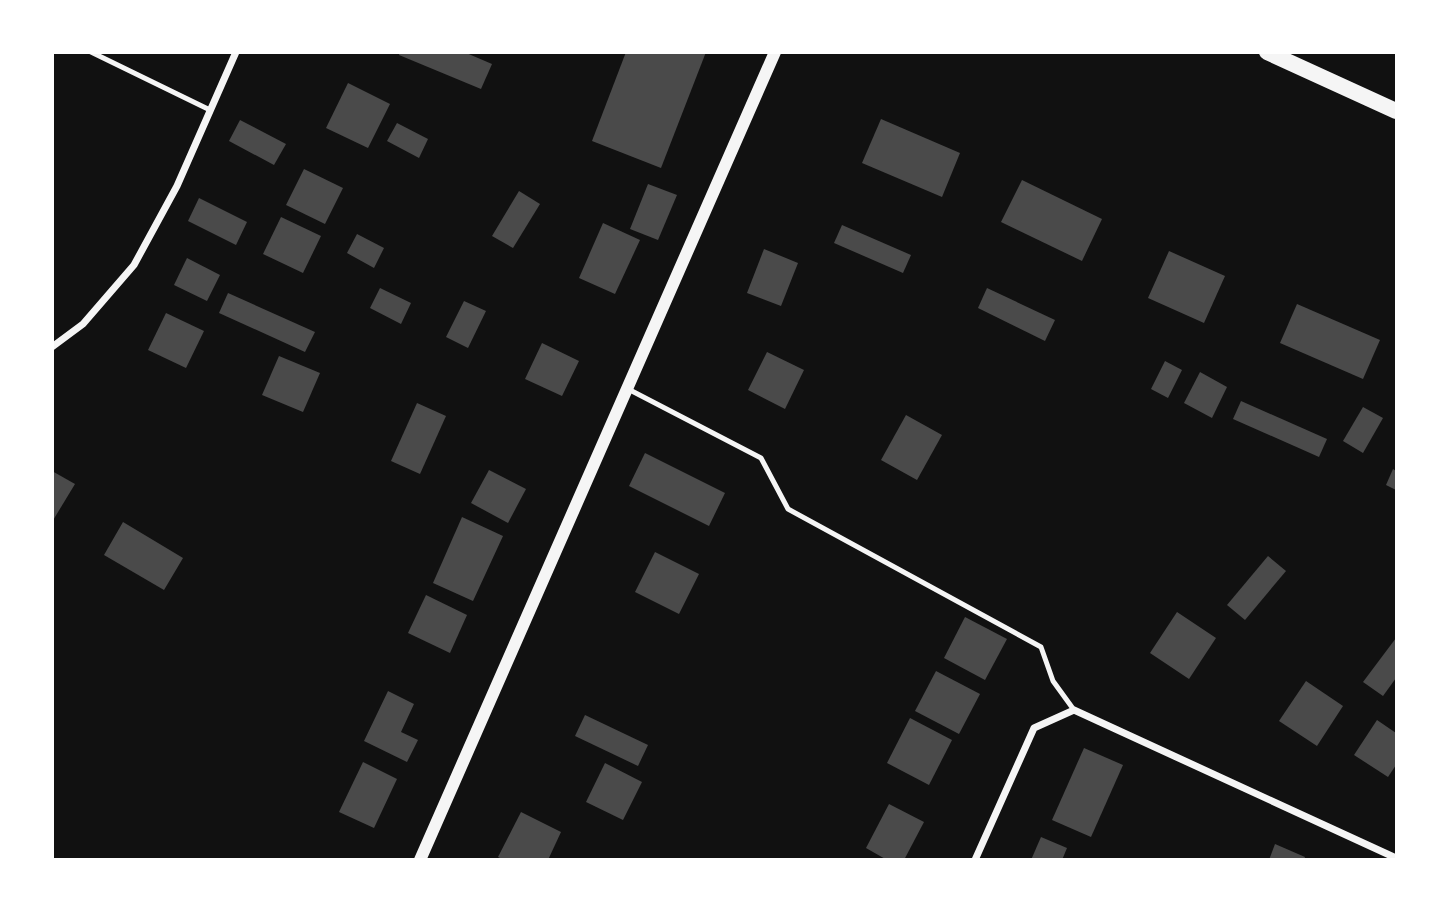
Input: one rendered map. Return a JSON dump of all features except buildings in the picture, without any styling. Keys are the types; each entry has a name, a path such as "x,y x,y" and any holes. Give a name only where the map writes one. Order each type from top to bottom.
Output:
{"main road":[{"path":"1267,52 1396,111"}],"street":[{"path":"52,347 83,324 134,265 177,186 236,52"},
{"path":"420,859 775,52"},
{"path":"975,859 1034,728 1074,710 1396,858"}],"lane":[{"path":"91,52 210,110"},
{"path":"52,337 64,338"},
{"path":"627,389 761,458 788,509 1041,647 1053,681 1074,710"}]}
